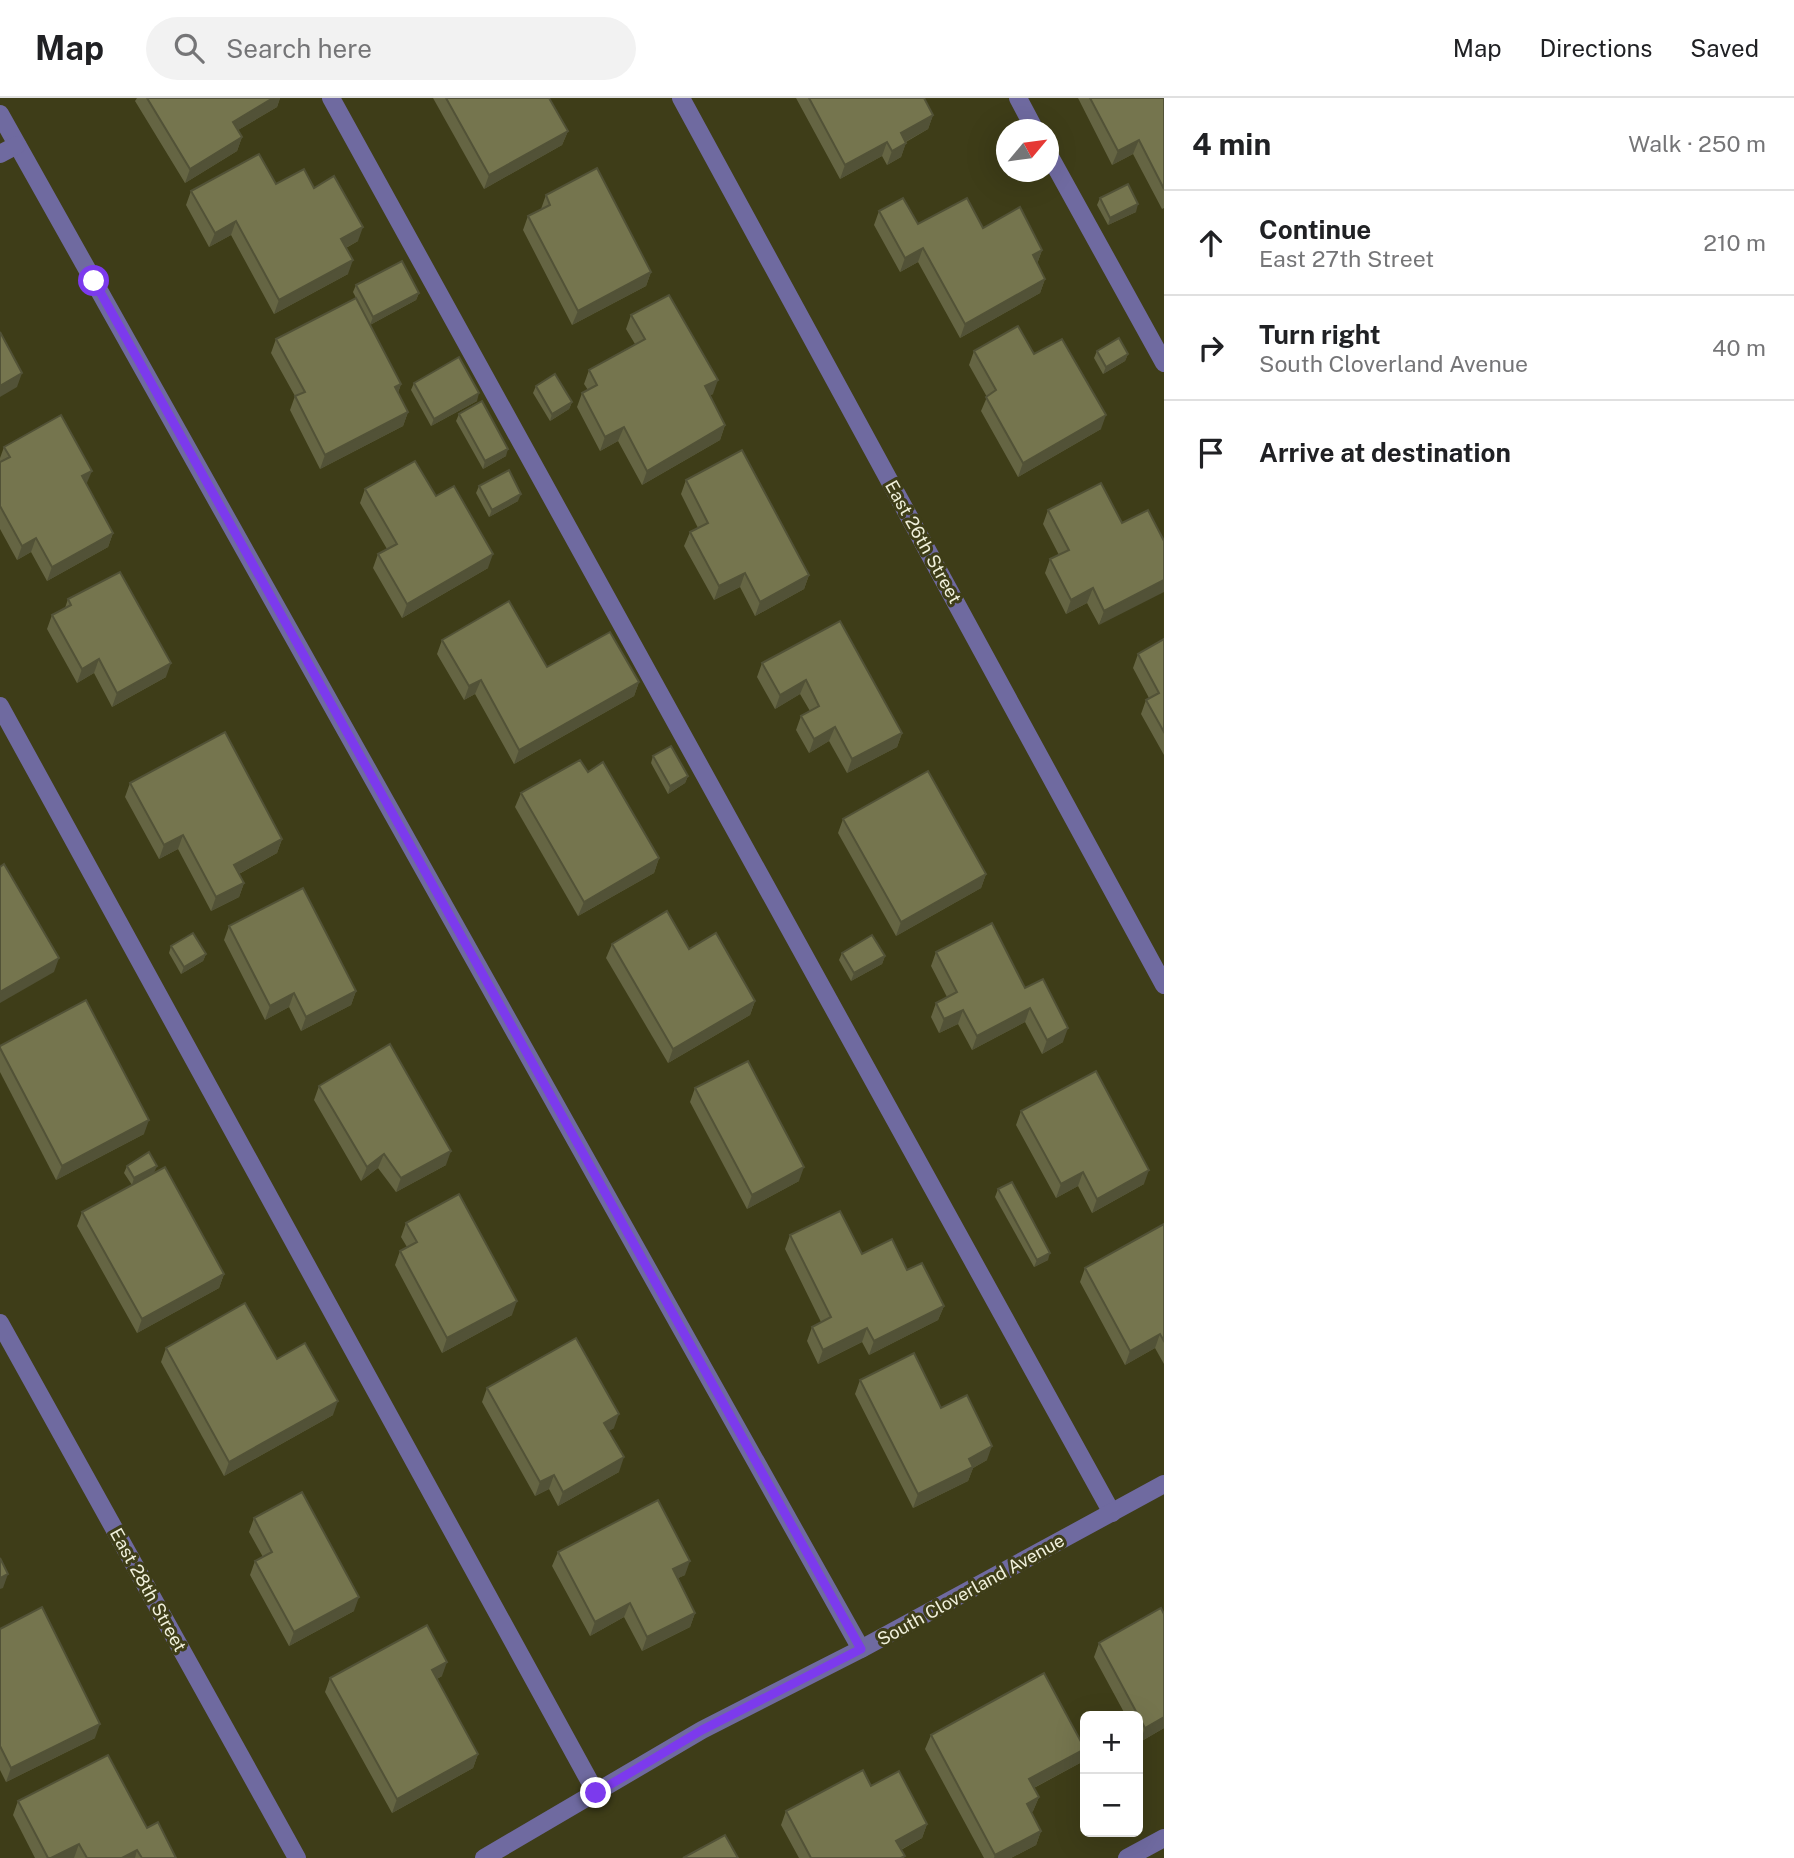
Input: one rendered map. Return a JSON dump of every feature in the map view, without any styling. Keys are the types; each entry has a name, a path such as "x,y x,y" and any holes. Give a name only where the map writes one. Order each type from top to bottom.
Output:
{"street":[{"path":"331,98 1112,1513"},
{"name":"East 26th Street","path":"681,98 1164,985"},
{"path":"1018,98 1029,119"},
{"path":"0,114 861,1649"},
{"path":"0,154 17,145"},
{"path":"1059,173 1164,363"},
{"path":"0,706 596,1793"},
{"name":"East 28th Street","path":"0,1323 297,1858"},
{"name":"South Cloverland Avenue","path":"484,1858 702,1730 861,1649 1164,1484"},
{"path":"1127,1858 1164,1838"}],"building":[{"path":"147,98 273,98 233,122 242,137 190,169"},
{"path":"446,98 549,98 568,131 489,175"},
{"path":"809,98 924,98 933,115 901,133 906,143 892,151 887,142 845,165"},
{"path":"1090,98 1164,98 1164,189 1139,140 1118,151"},
{"path":"259,154 276,184 304,169 314,188 334,176 363,227 341,239 353,260 279,300 236,221 215,233 191,191"},
{"path":"597,168 651,272 578,311 528,216 550,205 546,195"},
{"path":"1128,184 1138,204 1110,218 1100,198"},
{"path":"903,198 918,224 967,198 983,228 1020,207 1042,250 1033,255 1045,279 965,324 923,248 905,258 879,211"},
{"path":"402,261 419,293 373,317 356,285"},
{"path":"669,295 718,380 705,386 725,425 647,471 624,427 605,437 582,393 597,385 589,370 645,339 631,315"},
{"path":"356,298 401,384 395,387 408,412 325,455 295,396 305,392 276,339"},
{"path":"1018,326 1034,354 1062,339 1106,415 1023,463 986,397 996,390 974,351"},
{"path":"0,332 22,373 0,386"},
{"path":"1119,338 1128,354 1106,367 1097,351"},
{"path":"459,357 479,393 434,419 414,383"},
{"path":"555,374 572,402 552,414 536,386"},
{"path":"482,401 508,449 485,461 459,414"},
{"path":"61,415 92,471 82,476 113,533 52,567 36,538 22,546 0,506 0,462 10,457 4,447"},
{"path":"742,450 809,575 760,602 745,573 719,586 690,532 708,523 686,480"},
{"path":"415,461 436,496 454,486 493,554 407,604 378,554 397,544 365,489"},
{"path":"509,470 521,494 492,510 479,486"},
{"path":"1101,483 1122,523 1148,510 1164,541 1164,580 1104,611 1093,588 1071,600 1050,559 1069,550 1048,510"},
{"path":"120,572 171,663 117,693 99,659 82,669 52,615 71,605 68,599"},
{"path":"509,601 547,667 610,632 639,682 519,750 481,680 469,686 442,640"},
{"path":"840,621 902,733 852,759 835,727 814,739 801,716 819,706 806,680 780,695 762,663"},
{"path":"1164,639 1164,732 1146,700 1159,693 1138,654"},
{"path":"225,732 282,839 234,865 244,883 216,897 183,835 164,845 130,783"},
{"path":"671,746 688,776 670,786 653,756"},
{"path":"580,760 588,772 603,762 659,858 584,902 521,793"},
{"path":"928,771 986,874 901,922 843,819"},
{"path":"4,864 59,958 0,992 0,867"},
{"path":"303,888 356,991 306,1017 294,993 270,1006 229,926"},
{"path":"667,911 689,949 716,933 755,1001 673,1049 612,944"},
{"path":"992,923 1025,988 1043,979 1068,1028 1047,1040 1030,1008 977,1036 963,1010 944,1019 936,1003 957,992 936,952"},
{"path":"193,933 206,954 184,967 171,946"},
{"path":"872,935 885,956 854,973 842,953"},
{"path":"86,1000 149,1120 62,1166 0,1046"},
{"path":"390,1044 451,1151 401,1178 384,1154 367,1167 319,1086"},
{"path":"748,1061 804,1167 752,1195 695,1088"},
{"path":"1096,1071 1149,1170 1097,1199 1083,1172 1061,1184 1021,1111"},
{"path":"149,1152 157,1166 134,1178 127,1166"},
{"path":"165,1167 224,1274 142,1319 82,1212"},
{"path":"1012,1182 1050,1253 1037,1260 998,1189"},
{"path":"459,1194 517,1301 447,1338 400,1251 417,1242 406,1223"},
{"path":"840,1211 862,1254 892,1239 907,1270 922,1263 944,1306 874,1341 867,1328 823,1350 812,1327 831,1317 790,1235"},
{"path":"1164,1224 1164,1341 1160,1334 1130,1351 1085,1268"},
{"path":"245,1303 277,1359 305,1343 338,1401 229,1462 166,1348"},
{"path":"576,1338 619,1414 604,1423 624,1457 563,1492 554,1475 540,1482 487,1388"},
{"path":"914,1353 941,1408 967,1395 992,1446 969,1459 973,1467 918,1494 860,1380"},
{"path":"302,1492 359,1597 294,1632 255,1561 272,1552 254,1518"},
{"path":"658,1500 690,1561 673,1569 695,1613 647,1637 630,1603 595,1622 558,1552"},
{"path":"0,1558 8,1574 0,1578"},
{"path":"42,1607 100,1724 11,1768 0,1746 0,1629"},
{"path":"1161,1608 1164,1614 1164,1717 1145,1728 1143,1711 1136,1711 1099,1643"},
{"path":"427,1625 447,1662 432,1670 478,1754 397,1799 330,1678"},
{"path":"1044,1673 1080,1740 1080,1752 1029,1779 1039,1797 1027,1804 1041,1831 995,1855 931,1735"},
{"path":"108,1755 147,1828 158,1822 176,1858 142,1858 137,1850 122,1858 87,1858 79,1844 48,1858 18,1801"},
{"path":"863,1770 871,1786 899,1771 927,1824 896,1841 905,1856 901,1858 811,1858 786,1811"},
{"path":"725,1835 738,1858 683,1858"}],"route":[{"path":"94,281 861,1649 702,1730 596,1793"}]}
